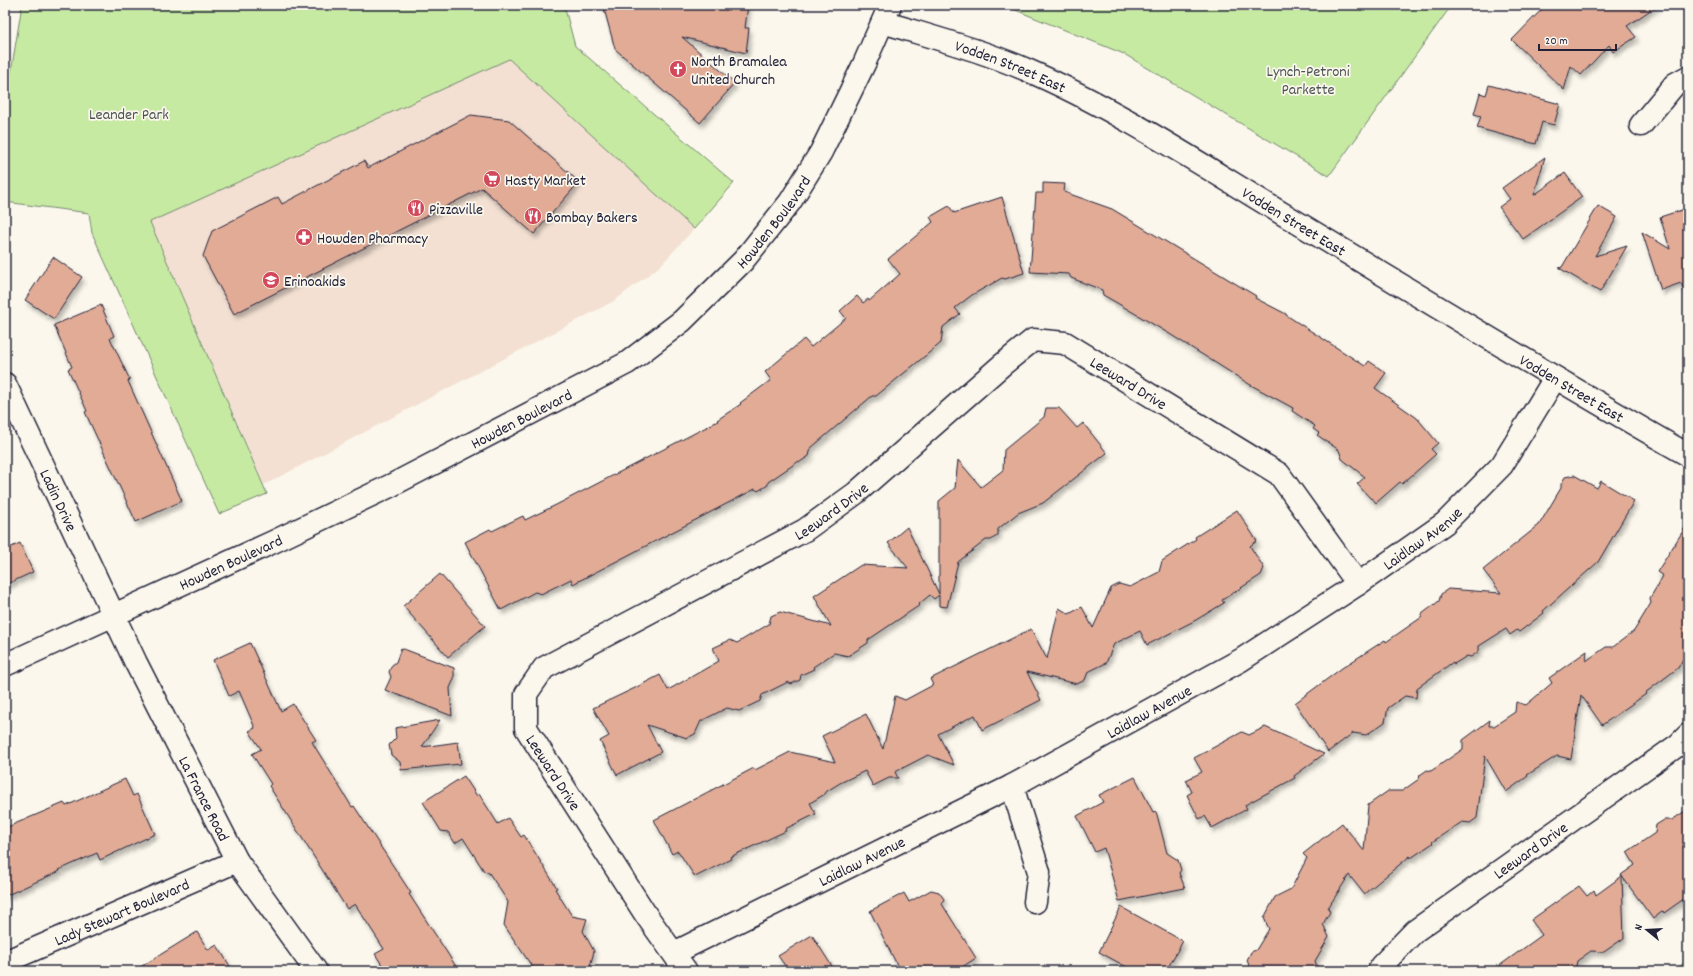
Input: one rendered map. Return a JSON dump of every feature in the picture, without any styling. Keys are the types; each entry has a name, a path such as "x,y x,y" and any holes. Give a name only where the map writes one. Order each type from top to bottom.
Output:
{"street":[{"name":"Vodden Street East","path":"886,13 1025,69 1071,90 1125,120 1555,378 1688,455"},
{"name":"Howden Boulevard","path":"5,664 273,542 392,485 621,366 657,340 682,321 743,261 790,202 821,152 864,64 886,13"},
{"path":"1641,125 1675,84 1688,77"},
{"name":"Leeward Drive","path":"686,971 646,915 526,728 526,694 544,668 805,530 856,493 1002,365 1033,340 1065,342 1279,474 1358,584"},
{"name":"Laidlaw Avenue","path":"674,953 1012,786 1241,660 1358,584 1445,523 1502,465 1555,378"},
{"name":"Ladin Drive","path":"5,384 114,615"},
{"name":"La France Road","path":"114,615 136,663 237,861 316,971"},
{"name":"Leeward Drive","path":"1379,971 1381,966 1415,931 1678,745 1688,735"},
{"path":"1012,786 1039,872 1035,902"},
{"name":"Lady Stewart Boulevard","path":"5,962 237,861"}],"shaded area":[{"path":"509,58 694,229 660,266 614,301 264,485 150,222"}],"green space":[{"name":"Leander Park","path":"22,5 564,5 575,46 734,183 694,229 509,59 150,222 267,494 219,514 92,233 89,213 5,202 5,109"},
{"name":"Lynch-Petroni Parkette","path":"1003,5 1251,5 1261,7 1451,6 1329,176 1124,54"},
{"path":"1688,960 1688,971 1673,971"}],"building":[{"name":"North Bramalea United Church","path":"603,5 748,5 745,28 749,28 746,53 682,37 735,83 700,123 615,49"},
{"path":"1546,5 1658,5 1627,26 1636,37 1613,52 1609,45 1581,75 1571,66 1564,90 1512,40"},
{"path":"1489,85 1560,104 1554,125 1542,122 1536,144 1477,128 1481,116 1474,114 1480,93 1486,95"},
{"path":"471,115 509,120 579,182 534,234 482,188 234,314 203,256 212,231 278,197 282,204 364,161 368,168"},
{"path":"1545,157 1534,195 1565,173 1582,197 1523,239 1499,207 1510,199 1502,188"},
{"path":"1043,183 1065,184 1064,192 1112,209 1256,296 1255,298 1286,314 1365,366 1369,361 1386,373 1375,388 1417,418 1438,443 1431,449 1436,454 1402,484 1400,482 1376,503 1357,484 1365,477 1342,459 1339,450 1317,435 1319,433 1313,429 1315,426 1292,411 1293,408 1249,384 1168,333 1103,295 1102,290 1071,278 1069,274 1030,272 1036,193 1043,193"},
{"path":"1002,197 1024,273 1005,279 1002,278 972,295 955,308 960,314 943,327 941,343 876,396 872,396 811,448 809,456 768,482 768,485 758,491 755,489 573,584 571,579 541,594 535,592 501,610 465,542 490,529 492,531 523,516 525,520 718,421 717,420 741,404 740,403 771,380 765,372 804,339 811,347 846,318 840,311 857,296 863,303 868,299 869,301 900,274 888,259 933,222 930,217 949,206 954,213"},
{"path":"1598,206 1617,217 1595,256 1627,246 1600,292 1559,268 1562,267"},
{"path":"1688,208 1688,290 1684,290 1681,283 1661,290 1642,232 1670,249 1660,217"},
{"path":"53,257 82,277 54,319 25,300"},
{"path":"101,305 114,336 110,338 130,380 128,381 182,501 136,522 85,412 87,411 68,369 72,367 54,325"},
{"path":"1046,408 1059,408 1077,428 1083,423 1107,453 1043,503 1018,513 998,529 998,535 991,540 986,540 958,562 947,607 939,606 939,595 934,599 930,595 919,604 920,605 868,640 868,643 848,656 834,653 813,667 814,669 801,675 800,680 791,684 788,682 762,695 760,701 739,711 727,708 701,721 695,734 687,738 647,725 661,752 617,775 600,741 609,736 593,708 660,675 668,690 719,661 713,648 730,640 737,643 769,624 771,616 780,612 831,626 814,596 861,565 908,568 888,543 907,527 939,594 939,501 955,488 958,460 981,487 1003,470 1004,450 1044,417"},
{"path":"1574,475 1597,488 1601,481 1634,501 1598,562 1543,611 1544,613 1519,632 1517,630 1510,635 1506,629 1479,646 1479,651 1471,657 1467,656 1454,664 1453,662 1417,688 1416,698 1405,696 1388,708 1385,722 1366,735 1353,733 1328,752 1295,703 1342,668 1385,640 1386,642 1422,617 1422,614 1439,601 1441,594 1448,589 1501,593 1483,570 1539,525 1561,488 1561,484 1565,477"},
{"path":"1237,510 1257,541 1250,546 1264,568 1261,575 1222,600 1224,603 1196,620 1147,645 1140,631 1114,644 1106,663 1088,672 1085,680 1077,684 1027,672 1041,700 982,730 975,715 938,734 954,765 928,755 895,772 898,778 889,778 873,786 865,771 840,783 810,803 816,814 785,829 786,831 730,857 731,859 695,877 678,851 672,854 654,820 754,768 755,770 790,752 835,762 822,736 866,714 883,749 895,696 905,700 933,685 930,679 1031,629 1047,659 1059,608 1069,614 1082,607 1093,628 1111,588 1119,584 1130,587 1159,572 1162,561 1196,539 1195,537"},
{"path":"1688,523 1688,650 1678,668 1645,693 1646,694 1602,725 1581,695 1571,759 1557,756 1527,775 1528,776 1506,792 1485,756 1477,818 1470,823 1462,822 1411,858 1410,856 1364,894 1349,875 1328,908 1330,912 1323,924 1329,937 1315,961 1319,971 1251,971 1247,960 1251,952 1256,950 1269,929 1264,918 1275,897 1291,889 1307,858 1303,854 1342,823 1364,851 1368,805 1388,791 1402,791 1419,779 1420,775 1427,770 1431,771 1463,749 1463,740 1490,720 1489,726 1494,726 1515,712 1516,702 1526,705 1552,683 1549,678 1587,651 1586,661 1606,647 1613,647 1634,631 1651,603 1650,598 1663,576 1657,572"},
{"path":"20,543 33,572 5,585 5,550"},
{"path":"440,574 485,626 448,657 403,606"},
{"path":"250,643 281,711 293,704 316,740 312,742 352,807 354,806 411,893 409,894 459,971 386,971 375,954 384,949 355,904 347,909 269,786 271,784 252,754 261,749 249,731 255,728 239,691 229,696 213,660"},
{"path":"401,648 454,668 454,679 450,688 452,716 385,690 391,677 389,672 392,665 396,662"},
{"path":"440,720 422,747 458,742 461,764 401,770 400,762 391,755 389,745 396,738 395,728"},
{"path":"1265,727 1324,754 1294,776 1295,778 1245,805 1247,809 1212,828 1205,816 1199,819 1187,795 1192,792 1186,780 1202,772 1194,758 1242,732 1249,735"},
{"path":"464,776 477,796 479,794 498,824 508,818 521,837 524,835 557,888 555,889 572,916 587,919 583,931 594,951 589,971 535,971 504,925 508,902 489,873 484,871 463,838 455,843 448,832 441,831 423,802"},
{"path":"1135,777 1153,812 1156,811 1167,853 1178,860 1181,870 1179,873 1185,888 1119,901 1104,848 1095,852 1077,816 1103,802 1099,795"},
{"path":"125,779 133,796 137,794 155,834 100,860 97,853 5,896 5,828 64,803 66,806"},
{"path":"1688,809 1688,896 1653,919 1621,875 1635,865 1627,852 1655,833 1656,825 1664,820 1672,820"},
{"path":"1622,876 1624,938 1604,952 1591,951 1577,961 1575,971 1492,971 1542,935 1531,920 1579,886 1587,896 1594,890 1596,895"},
{"path":"931,890 939,892 944,899 942,904 976,958 956,971 900,971 870,911 904,893 909,902"},
{"path":"1121,907 1183,941 1166,971 1134,971 1099,952"},
{"path":"197,932 208,950 217,945 233,971 134,971"},
{"path":"812,935 835,971 789,971 778,956"}],"place":[{"name":"North Bramalea United Church","path":"678,69"},
{"name":"Hasty Market","path":"492,179"},
{"name":"Pizzaville","path":"416,208"},
{"name":"Bombay Bakers","path":"533,216"},
{"name":"Howden Pharmacy","path":"304,237"},
{"name":"Erinoakids","path":"271,280"}]}
